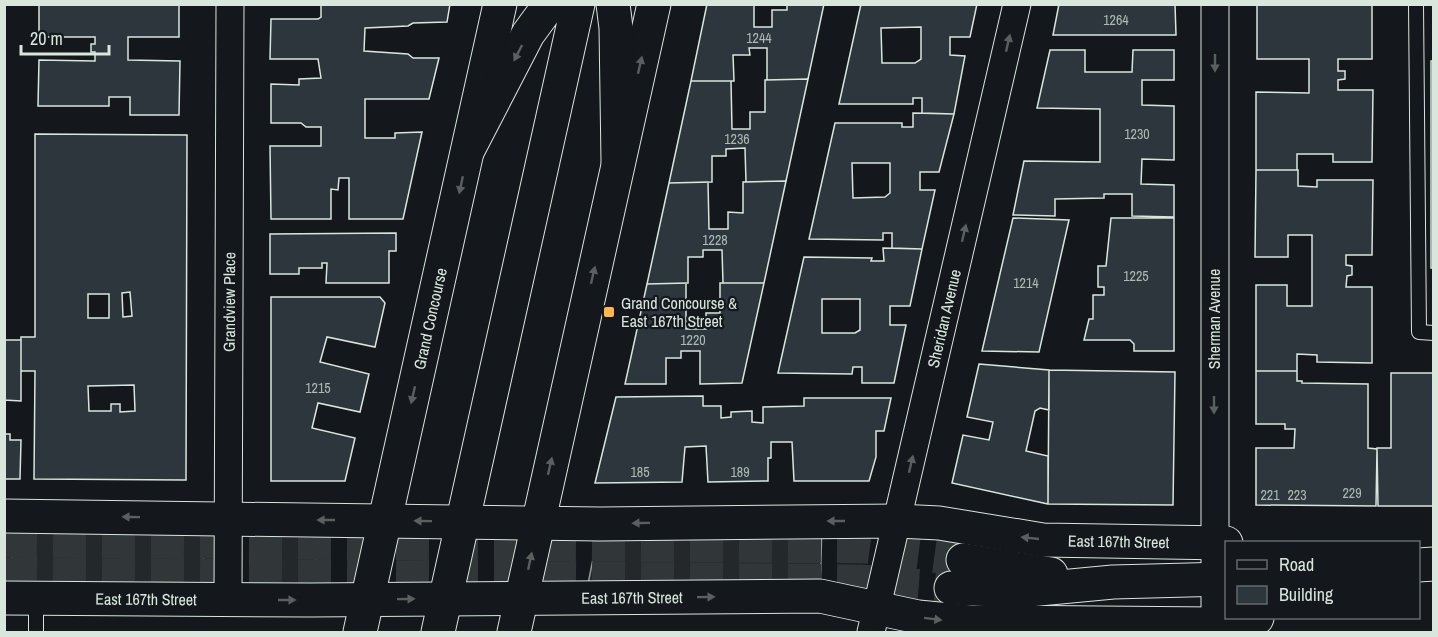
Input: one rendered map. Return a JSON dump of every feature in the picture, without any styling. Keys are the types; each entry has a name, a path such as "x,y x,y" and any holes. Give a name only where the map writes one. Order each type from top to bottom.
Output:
{"street":[{"name":"Grandview Place","path":"228,599 230,4"},
{"name":"Grand Concourse","path":"360,633 500,4"},
{"path":"468,150 528,34 550,4"},
{"path":"438,633 578,4"},
{"path":"613,4 616,28 618,162"},
{"path":"514,633 654,4"},
{"name":"Sheridan Avenue","path":"874,620 1017,4"},
{"name":"Sherman Avenue","path":"1215,4 1220,543 1220,580 1215,628"},
{"name":"East 167th Street","path":"4,516 538,523 898,521 939,523 1043,540 1220,543"},
{"path":"957,574 1113,582 1220,580"},
{"name":"East 167th Street","path":"20,598 367,600 820,596 874,620 918,617 970,622 1215,628 1253,619"}],"lane":[{"path":"1416,4 1419,332 1434,333"},
{"path":"20,598 36,633"}],"shaded area":[{"path":"12,516 204,518 203,599 12,598"},
{"path":"250,519 325,520 306,600 250,599"},
{"path":"822,521 820,596 585,599 600,524"}],"building":[{"path":"39,4 179,4 179,37 128,37 128,60 180,61 179,115 130,115 130,97 109,97 109,106 38,106 39,60 95,61 95,52 91,52 91,44 95,44 95,37 39,37"},
{"path":"321,4 450,4 447,22 365,28 364,51 408,54 413,58 439,58 429,99 365,99 365,138 395,138 395,133 422,132 403,219 349,219 349,178 339,178 338,190 331,189 331,219 271,219 270,146 321,146 321,127 306,127 301,123 271,123 271,84 299,85 299,79 321,78 318,59 270,59 271,19 318,19 321,17"},
{"path":"707,4 754,4 754,27 772,27 772,10 787,10 787,4 824,4 808,79 767,80 767,48 749,48 750,55 733,55 734,81 691,81"},
{"path":"861,4 977,4 970,37 950,37 950,55 965,56 954,114 922,113 922,98 913,98 913,104 839,104","holes":["921,27 921,59 915,63 882,63 881,28"]},
{"path":"1059,4 1175,4 1176,35 1053,35"},
{"path":"1257,4 1372,4 1372,59 1338,59 1338,71 1345,71 1345,79 1338,80 1338,90 1373,90 1372,162 1333,162 1333,154 1297,154 1297,170 1256,170 1256,92 1309,93 1309,59 1257,59"},
{"path":"1050,50 1085,50 1085,72 1132,72 1133,50 1174,50 1174,80 1142,80 1142,105 1174,106 1174,160 1142,159 1141,184 1174,185 1174,217 1132,216 1132,194 1104,194 1104,198 1055,199 1055,216 1013,215 1024,161 1100,162 1100,109 1037,108"},
{"path":"1431,61 1434,61 1434,268 1431,268"},
{"path":"808,79 786,181 746,182 745,148 726,149 726,156 712,156 712,182 669,183 691,81 731,81 732,129 750,129 750,112 765,112 765,80"},
{"path":"913,113 954,114 939,172 920,172 920,190 935,190 922,249 892,248 892,233 883,233 883,240 809,239 835,123 902,123 902,127 913,127","holes":["852,163 890,163 890,193 885,197 853,198"]},
{"path":"35,134 187,135 186,480 34,479 35,371 21,371 21,337 35,337","holes":["130,292 132,316 123,317 122,293","88,294 109,294 109,318 88,318","134,385 135,411 120,412 120,404 111,404 111,411 89,411 88,386"]},
{"path":"1256,170 1298,170 1298,186 1317,187 1317,180 1373,180 1372,255 1346,255 1346,265 1352,266 1352,275 1347,276 1346,287 1372,287 1372,363 1317,362 1317,355 1297,354 1297,371 1256,371 1256,285 1287,285 1287,306 1312,306 1312,235 1288,235 1288,257 1255,257"},
{"path":"786,181 764,283 723,283 722,250 703,250 703,257 688,257 688,283 647,284 669,183 708,182 709,229 728,229 728,212 743,213 743,182"},
{"path":"1013,218 1069,220 1039,352 982,351"},
{"path":"1111,218 1174,218 1174,351 1134,351 1134,344 1130,340 1084,340 1089,319 1093,319 1093,295 1104,295 1104,287 1098,287 1098,266 1106,266"},
{"path":"396,233 396,251 389,251 389,283 326,283 327,263 322,263 322,268 299,268 299,274 270,274 270,234"},
{"path":"883,248 922,249 910,306 890,306 890,325 906,325 894,383 862,383 862,367 853,367 852,374 778,373 804,257 872,258 871,261 884,261","holes":["822,299 860,299 860,330 855,333 822,333"]},
{"path":"686,283 686,329 706,329 706,313 720,313 720,283 764,283 742,383 700,384 700,351 681,351 681,358 666,358 666,384 625,384 647,284"},
{"path":"271,297 380,297 385,303 375,347 327,337 320,362 369,374 360,412 318,403 312,428 355,438 345,481 271,481"},
{"path":"4,340 21,340 21,401 4,400"},
{"path":"979,364 1049,370 1049,410 1040,408 1035,411 1026,451 1048,456 1048,504 952,483 963,435 989,440 993,422 967,417"},
{"path":"1049,370 1175,372 1173,505 1048,504"},
{"path":"1256,371 1297,371 1297,381 1302,381 1302,383 1368,384 1368,448 1377,449 1376,506 1256,505 1256,448 1294,448 1295,429 1285,429 1285,424 1256,424"},
{"path":"1391,373 1434,373 1434,506 1378,506 1377,448 1391,448"},
{"path":"703,396 703,406 721,406 721,418 731,417 731,412 752,411 752,422 763,423 763,407 804,406 804,398 891,398 884,431 876,431 876,457 869,481 794,481 792,442 771,442 768,481 708,482 706,446 685,447 682,482 595,483 616,397"},
{"path":"4,434 10,434 10,440 21,440 20,479 4,479"}],"tunnel":[{"path":"4,541 866,547 963,560"},
{"path":"4,572 860,581 951,588"}],"place":[{"name":"Grand Concourse & East 167th Street","path":"609,312"}]}
